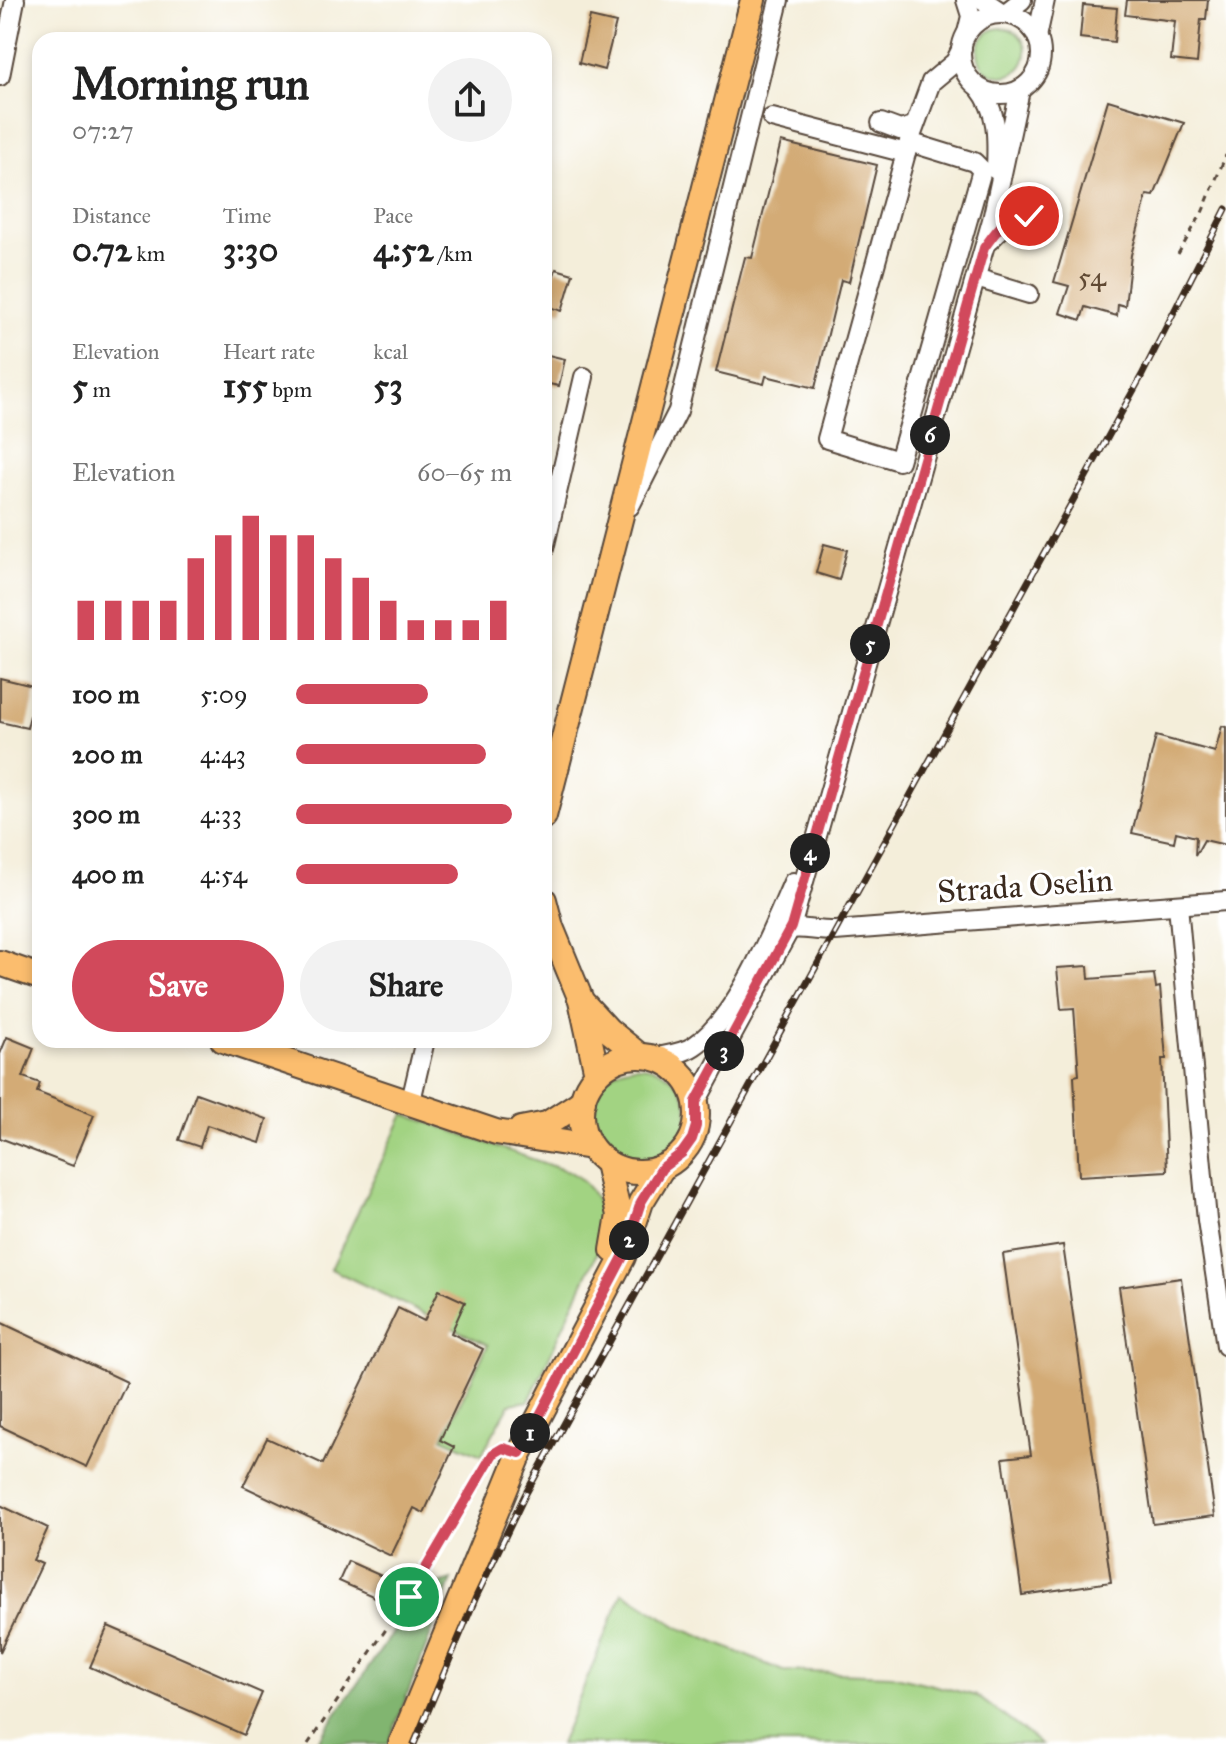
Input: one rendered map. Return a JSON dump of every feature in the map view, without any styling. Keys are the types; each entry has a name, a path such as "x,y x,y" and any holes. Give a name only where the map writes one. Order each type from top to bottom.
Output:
{"main road":[{"path":"552,785 753,0"},
{"path":"552,929 581,1000 597,1074"},
{"path":"0,963 32,974"},
{"path":"401,1744 520,1453 623,1257 641,1202 662,1168 682,1153 692,1139 696,1126 696,1102 682,1076 616,1038 581,1000"},
{"path":"246,1048 459,1121 599,1155 631,1172 662,1168"},
{"path":"604,1291 619,1215 599,1155 582,1127 583,1101 597,1074 613,1063 646,1057"},
{"path":"459,1121 534,1128 547,1124 583,1101"}],"street":[{"path":"0,76 15,0"},
{"path":"617,534 678,411 779,0"},
{"path":"772,118 910,140 974,162 982,170 899,461 827,439 910,140 922,101 931,82 955,62 971,16 966,0"},
{"path":"696,1102 791,927 814,836 992,220 1020,90 1038,69 1041,54 1037,37 1027,24 983,0"},
{"path":"992,220 995,117 991,102 964,69 964,40 987,17 1004,14 1022,0"},
{"path":"1037,37 1045,0"},
{"path":"922,101 948,82 975,84 995,94 1020,90"},
{"path":"881,123 900,130 910,140"},
{"path":"984,248 1006,221 1014,216 1029,216 1007,192 1005,166"},
{"path":"976,278 1029,294"},
{"path":"552,515 584,377"},
{"path":"814,836 804,899 811,915 829,931"},
{"path":"646,1057 681,1052 697,1044 740,991 762,953 814,836"},
{"name":"Strada Oselin","path":"829,931 1226,901"},
{"path":"1178,905 1207,1220 1226,1346"},
{"path":"762,953 779,933 791,927 829,931"},
{"path":"714,1069 742,1042 790,952 810,936 829,931"},
{"path":"410,1105 423,1048"}],"path":[{"path":"1178,254 1202,213 1226,155"},
{"path":"308,1744 435,1557 485,1465 503,1448 520,1453"}],"green space":[{"path":"1002,28 1019,35 1026,52 1019,69 1002,76 985,69 978,52 985,35"},
{"path":"639,1066 658,1069 674,1080 685,1096 688,1115 685,1134 674,1150 658,1161 639,1164 620,1161 604,1150 593,1134 590,1115 593,1096 604,1080 620,1069"},
{"path":"404,1114 572,1173 590,1189 599,1209 601,1231 596,1255 529,1401 510,1404 481,1455 443,1438 488,1345 331,1269"},
{"path":"452,1580 388,1744 316,1744 409,1609 430,1587"},
{"path":"623,1592 680,1628 783,1671 892,1675 977,1696 1041,1744 560,1744"}],"building":[{"path":"1127,0 1208,0 1206,19 1201,19 1197,63 1171,60 1175,21 1125,15"},
{"path":"1083,5 1117,8 1114,42 1080,38"},
{"path":"590,17 616,23 604,70 579,63"},
{"path":"1108,100 1184,123 1154,196 1147,195 1131,255 1125,306 1118,304 1117,316 1085,307 1081,320 1060,313 1069,286 1054,282"},
{"path":"781,142 877,165 849,282 841,280 815,388 766,376 764,384 716,372 745,257 752,258"},
{"path":"556,269 573,274 562,311 552,308"},
{"path":"552,356 565,359 559,386 552,385"},
{"path":"824,544 847,550 839,580 816,573"},
{"path":"0,678 32,686 32,708 27,728 0,722"},
{"path":"1222,726 1226,727 1226,845 1204,840 1195,856 1196,837 1176,832 1174,842 1132,833 1156,736 1215,752"},
{"path":"1088,966 1089,979 1154,974 1156,988 1160,987 1166,1059 1162,1059 1167,1171 1079,1176 1074,1076 1079,1075 1074,1008 1061,1009 1057,968"},
{"path":"7,1037 34,1048 23,1077 40,1083 37,1092 94,1115 73,1166 0,1138 0,1054"},
{"path":"196,1093 267,1119 260,1143 207,1125 200,1147 179,1140"},
{"path":"1063,1245 1111,1582 1022,1595 1003,1458 1031,1455 1003,1254"},
{"path":"1181,1278 1215,1516 1153,1524 1119,1287"},
{"path":"439,1290 465,1302 451,1333 483,1349 440,1440 454,1447 424,1513 414,1508 391,1556 243,1486 267,1438 323,1464 398,1308 424,1321"},
{"path":"0,1322 127,1382 87,1467 0,1426"},
{"path":"0,1505 48,1528 33,1560 42,1564 0,1652"},
{"path":"348,1561 386,1578 377,1598 339,1581"},
{"path":"108,1626 262,1693 244,1735 90,1667"}],"railway":[{"path":"414,1744 476,1597 525,1495 1142,375 1226,209"}],"route":[{"path":"409,1597 444,1544 493,1454 503,1448 520,1453 623,1257 641,1202 662,1168 673,1162 692,1139 696,1126 696,1102 791,927 814,836 984,248 1006,221 1014,216 1029,216"}]}
